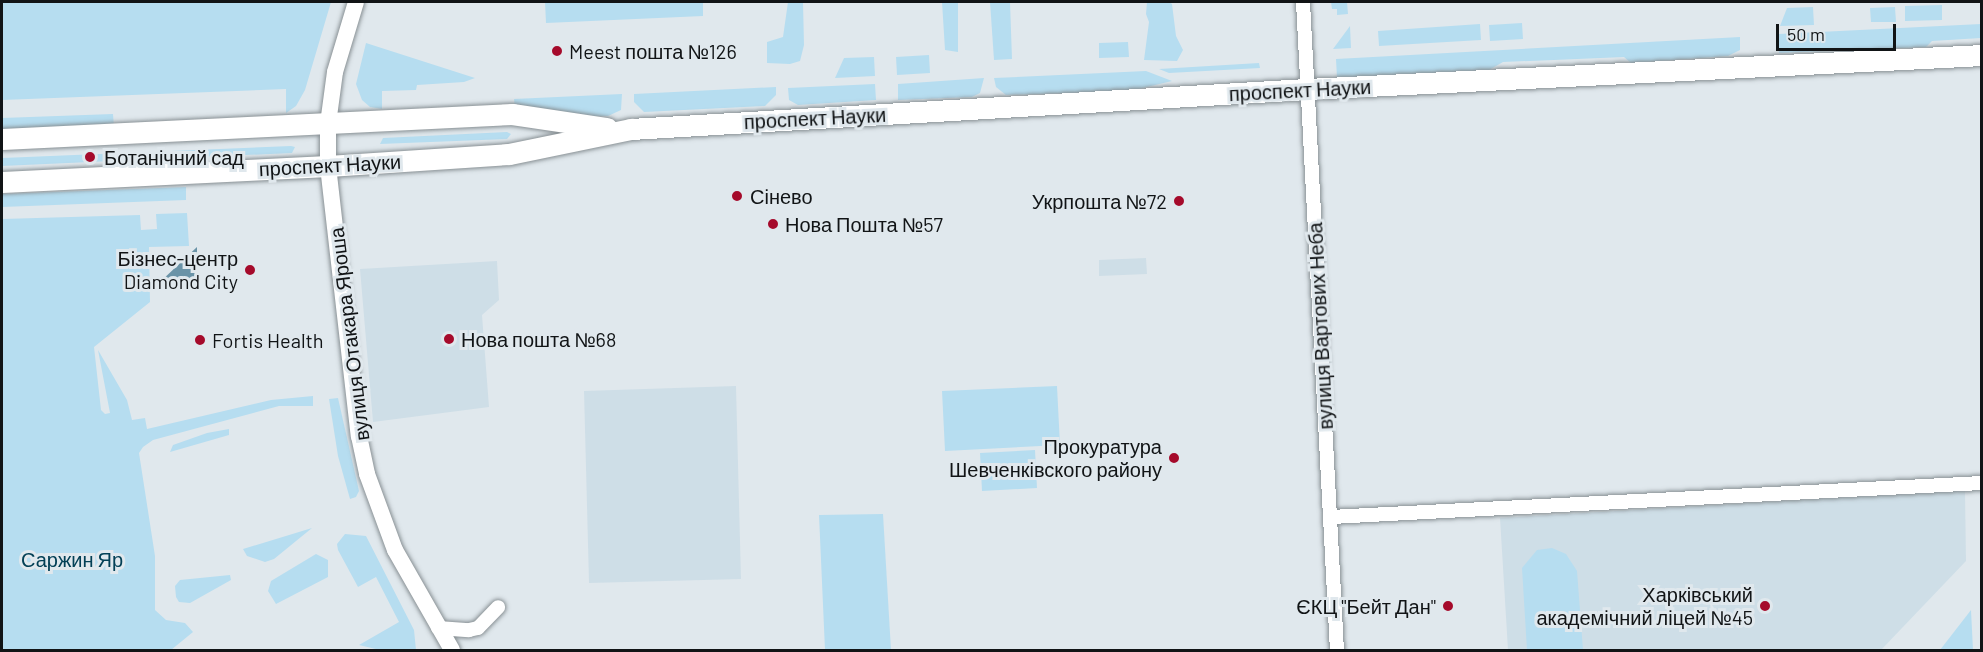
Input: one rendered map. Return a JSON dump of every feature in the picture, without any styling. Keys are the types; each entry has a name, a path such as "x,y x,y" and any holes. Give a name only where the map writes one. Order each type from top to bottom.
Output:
{"main road":[{"name":"проспект Науки","path":"2,182 328,166 509,154 619,130 1307,89 1982,55"},
{"name":"проспект Науки","path":"2,139 513,114 619,130"}],"street":[{"name":"вулиця Отакара Яроша","path":"356,2 335,72 327,124 328,166 354,395 367,474 395,550 452,651"},
{"name":"вулиця Вартових Неба","path":"1303,2 1337,651"},
{"path":"1331,517 1982,483"},
{"path":"438,628 469,630 478,628 498,607"}],"shaded area":[{"path":"197,247 197,283 159,283"},
{"path":"1146,258 1147,274 1099,276 1099,260"},
{"path":"497,261 499,300 482,315 489,407 373,422 360,269"},
{"path":"736,386 741,579 589,583 584,391"},
{"name":"Харківський академічний ліцей №45","path":"1965,490 1966,561 1881,650 1508,650 1500,518"}],"green space":[{"path":"2,2 331,2 305,90 296,106 286,113 286,89 2,100"},
{"path":"545,2 703,2 703,16 546,23"},
{"path":"788,2 803,2 804,45 800,61 790,64 767,63 767,42 783,37"},
{"path":"942,2 958,2 958,52 945,50"},
{"path":"990,2 1010,2 1012,59 994,60"},
{"path":"1147,2 1172,4 1176,36 1183,50 1177,61 1144,60 1149,22 1146,14"},
{"path":"1331,2 1347,2 1348,14 1337,15 1337,9 1332,9"},
{"path":"1942,5 1942,20 1905,21 1905,6"},
{"path":"1813,7 1814,25 1780,26 1787,8"},
{"path":"1895,7 1896,22 1871,22 1870,8"},
{"path":"1522,23 1523,39 1490,41 1489,25"},
{"path":"1480,24 1481,40 1379,46 1378,31"},
{"path":"1981,24 1981,38 1932,41 1926,47 1779,53 1779,34"},
{"path":"1350,26 1351,48 1333,49"},
{"path":"1740,37 1740,50 1728,56 1631,63 1624,57 1503,62 1489,70 1337,78 1336,59"},
{"path":"1128,42 1129,57 1099,58 1099,43"},
{"path":"366,43 475,78 464,82 417,85 416,90 382,91 382,109 370,107 362,100 356,84"},
{"path":"929,55 930,73 897,75 896,57"},
{"path":"874,57 875,76 835,78 844,58"},
{"path":"1259,63 1260,68 1169,73 1159,69"},
{"path":"1146,71 1172,81 1130,91 1006,95 996,87 994,78"},
{"path":"984,78 980,93 972,97 898,100 898,84"},
{"path":"875,84 876,100 798,105 789,100 788,88"},
{"path":"776,87 776,95 765,106 644,112 634,102 634,94"},
{"path":"622,94 621,110 608,116 568,117 515,108 514,99"},
{"path":"113,114 114,127 2,131 2,118"},
{"path":"507,132 511,134 507,139 380,144 383,138"},
{"path":"295,147 292,153 2,166 2,158"},
{"path":"186,187 186,200 2,207 2,194"},
{"name":"Саржин Яр","path":"187,213 189,246 149,247 150,302 94,347 101,410 105,414 110,413 98,350 127,400 132,420 145,418 147,429 271,400 313,396 313,406 279,406 153,440 139,453 155,556 155,610 166,620 185,623 193,632 171,650 2,650 2,219 140,215 141,230 157,229 156,214"},
{"path":"1057,386 1060,445 945,451 942,391"},
{"path":"338,398 359,491 356,497 350,499 338,456 329,399"},
{"path":"229,429 229,435 170,452 173,445 207,433"},
{"path":"1035,450 1037,488 982,491 980,453"},
{"path":"883,514 891,650 825,650 819,515"},
{"path":"312,528 274,559 265,562 247,556 243,549"},
{"path":"345,534 366,536 414,630 416,650 380,650 359,645 399,622 376,577 358,587 338,550 337,544"},
{"path":"1552,548 1566,554 1577,571 1583,650 1527,650 1522,568 1537,550"},
{"path":"316,554 328,560 328,577 276,604 268,591 271,581"},
{"path":"230,575 231,580 190,603 179,602 176,597 175,586 180,580"},
{"path":"1971,610 1973,650 1940,650"}],"place":[{"name":"Meest пошта №126","path":"557,51"},
{"name":"Ботанічний сад","path":"90,157"},
{"name":"Сінево","path":"737,196"},
{"name":"Укрпошта №72","path":"1179,201"},
{"name":"Нова Пошта №57","path":"773,224"},
{"name":"Бізнес-центр Diamond City","path":"250,270"},
{"name":"Нова пошта №68","path":"449,339"},
{"name":"Fortis Health","path":"200,340"},
{"name":"Прокуратура Шевченківского району","path":"1174,458"},
{"name":"ЄКЦ \"Бейт Дан\"","path":"1448,606"},
{"name":"Харківський академічний ліцей №45","path":"1765,606"}]}
